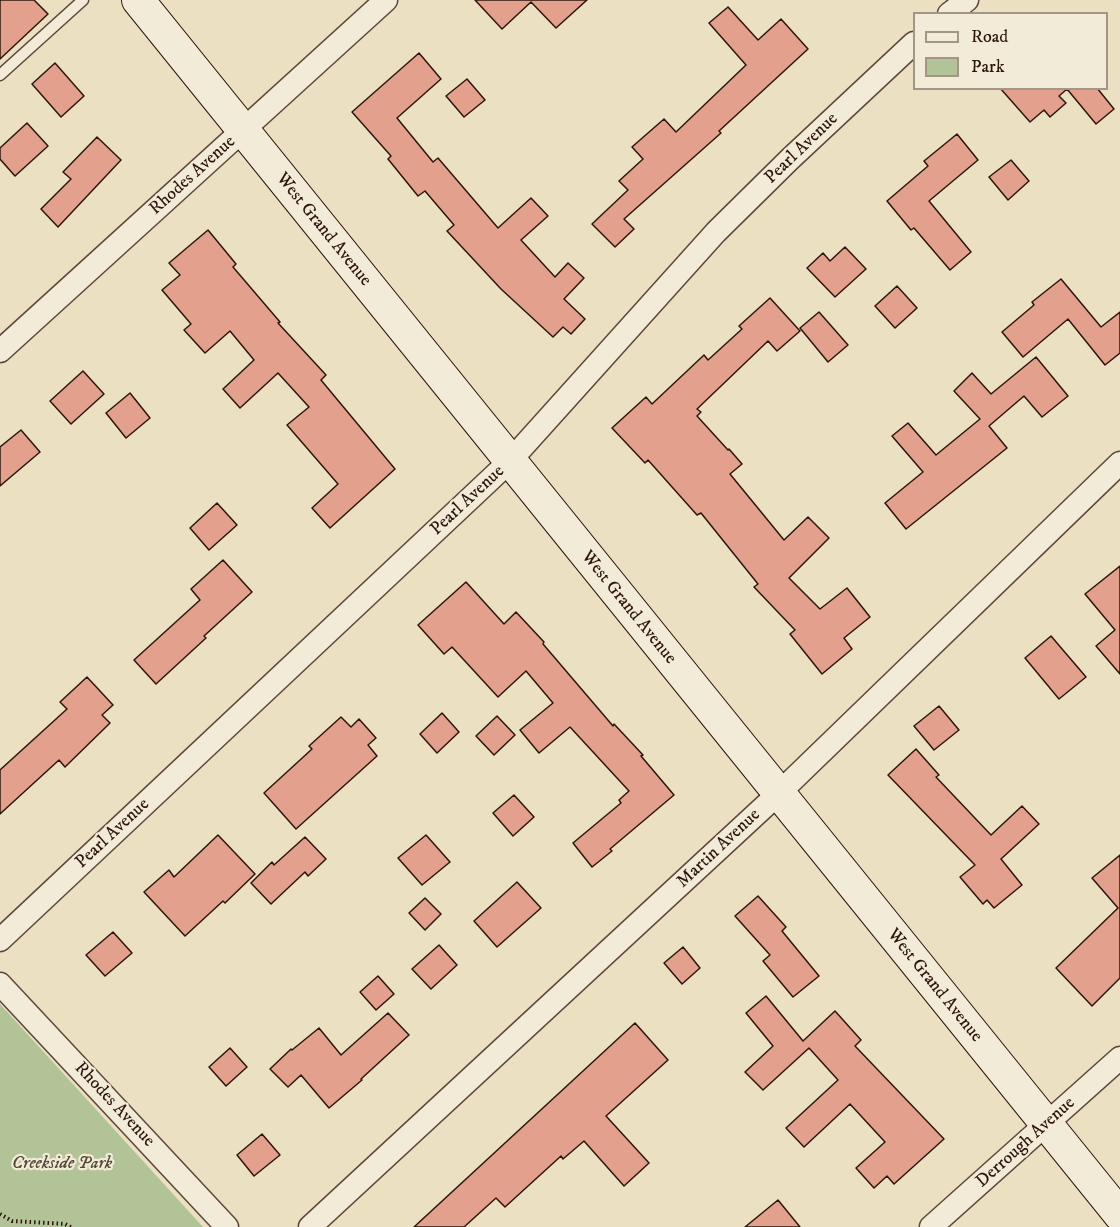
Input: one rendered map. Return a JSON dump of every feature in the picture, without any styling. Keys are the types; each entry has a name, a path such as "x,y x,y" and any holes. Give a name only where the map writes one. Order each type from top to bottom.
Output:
{"main road":[{"name":"West Grand Avenue","path":"138,0 1120,1215"}],"street":[{"name":"Rhodes Avenue","path":"0,351 386,0"},
{"path":"952,12 967,0"},
{"name":"Pearl Avenue","path":"0,940 510,461 716,232 790,159 913,45"},
{"name":"Martin Avenue","path":"310,1227 778,794 1120,463"},
{"name":"Rhodes Avenue","path":"0,984 227,1227"},
{"name":"Derrough Avenue","path":"932,1227 1120,1058"}],"lane":[{"path":"0,75 83,0"}],"path":[{"path":"0,1214 12,1221 65,1224 71,1227"}],"green space":[{"name":"Creekside Park","path":"0,1004 203,1227 0,1227"}],"building":[{"path":"0,0 34,0 48,14 0,59"},
{"path":"475,0 587,0 556,28 531,2 502,29"},
{"path":"728,7 758,40 781,19 808,49 719,131 721,133 624,219 634,229 615,247 592,224 628,190 619,181 643,159 632,147 664,119 676,132 746,65 709,23"},
{"path":"419,53 441,79 397,118 433,162 438,158 498,228 531,198 548,216 521,240 555,277 568,263 584,278 564,299 585,319 571,334 563,327 553,337 501,289 447,231 454,225 425,191 418,196 388,159 391,156 352,112"},
{"path":"55,63 84,96 61,117 32,84"},
{"path":"467,79 485,100 464,117 446,96"},
{"path":"1002,90 1066,90 1059,96 1066,103 1050,117 1044,110 1030,122"},
{"path":"1068,90 1099,90 1114,109 1096,124"},
{"path":"27,123 48,146 15,176 0,159 0,148"},
{"path":"957,134 978,160 929,201 971,252 950,270 914,228 911,230 887,201 928,166 924,161"},
{"path":"97,137 121,160 58,227 41,209 71,179 63,172"},
{"path":"1011,160 1029,181 1008,200 989,177"},
{"path":"208,230 236,264 233,267 280,322 278,323 326,375 321,380 395,469 330,528 312,508 338,484 287,425 309,407 278,373 240,408 223,389 254,360 230,331 205,353 184,330 191,324 162,290 180,275 169,263"},
{"path":"845,247 866,269 835,297 807,268 823,253 830,261"},
{"path":"1061,279 1101,327 1120,312 1120,353 1105,365 1068,319 1023,357 1002,332 1034,305 1032,302"},
{"path":"897,286 917,308 895,328 875,306"},
{"path":"770,298 800,331 777,351 768,341 697,409 701,412 697,416 742,464 730,474 784,540 808,517 829,538 789,578 820,609 847,588 870,617 844,638 852,649 822,674 790,634 795,630 754,587 758,584 701,513 697,515 648,460 645,463 612,428 646,397 652,404 704,355 708,360 742,329 739,326"},
{"path":"819,312 848,345 828,362 800,328"},
{"path":"1036,357 1068,396 1042,417 1024,396 989,426 1007,448 906,529 885,503 923,472 892,436 908,423 936,455 980,419 954,391 972,373 991,394"},
{"path":"83,371 104,394 71,424 50,401"},
{"path":"130,393 150,418 126,438 106,413"},
{"path":"21,430 40,452 0,486 0,447"},
{"path":"217,503 237,525 209,550 190,528"},
{"path":"223,560 252,592 156,684 134,660 200,600 191,589"},
{"path":"1120,566 1120,674 1096,646 1115,630 1085,594"},
{"path":"466,582 504,624 516,612 544,642 543,644 613,726 614,724 643,755 641,756 674,795 592,867 573,843 621,803 619,800 629,791 570,727 539,753 520,730 553,703 526,671 498,697 452,647 444,654 418,625"},
{"path":"1051,636 1086,677 1059,699 1025,658"},
{"path":"87,677 113,705 102,715 110,723 65,767 59,760 0,814 0,770 67,709 60,702"},
{"path":"939,706 959,730 934,750 914,726"},
{"path":"442,713 459,732 437,753 420,734"},
{"path":"497,716 515,735 494,755 476,736"},
{"path":"341,717 351,727 359,719 376,738 368,745 377,756 296,829 264,793 312,749 309,746"},
{"path":"916,749 939,775 936,777 991,835 1022,806 1039,824 1001,859 1022,885 994,908 987,900 983,904 960,877 975,865 888,775"},
{"path":"514,795 534,817 513,836 493,813"},
{"path":"218,835 255,874 225,903 223,901 185,936 144,892 169,870 174,877"},
{"path":"426,835 450,862 422,885 398,858"},
{"path":"305,837 326,859 308,876 305,872 271,904 251,883 272,862 274,865"},
{"path":"1120,855 1120,978 1092,1006 1056,968 1118,908 1092,878"},
{"path":"517,882 541,908 497,947 474,921"},
{"path":"758,896 786,927 782,931 819,976 793,997 763,961 770,955 735,916"},
{"path":"425,898 441,914 425,930 409,913"},
{"path":"113,932 132,953 105,976 86,955"},
{"path":"439,945 457,965 431,989 412,969"},
{"path":"683,947 700,968 682,984 664,963"},
{"path":"378,976 394,994 376,1010 360,992"},
{"path":"766,996 803,1041 835,1011 861,1040 855,1046 944,1139 894,1184 887,1176 874,1188 856,1168 885,1142 850,1104 804,1147 786,1128 838,1080 809,1048 763,1090 745,1072 773,1046 746,1013"},
{"path":"388,1013 409,1035 329,1108 301,1075 288,1087 270,1069 291,1049 319,1028 341,1055"},
{"path":"635,1023 668,1060 606,1116 649,1163 624,1186 584,1141 563,1159 561,1156 505,1207 496,1198 464,1227 414,1227"},
{"path":"230,1048 247,1067 226,1086 209,1067"},
{"path":"262,1134 280,1155 254,1176 237,1155"},
{"path":"778,1200 800,1227 745,1227"}]}
